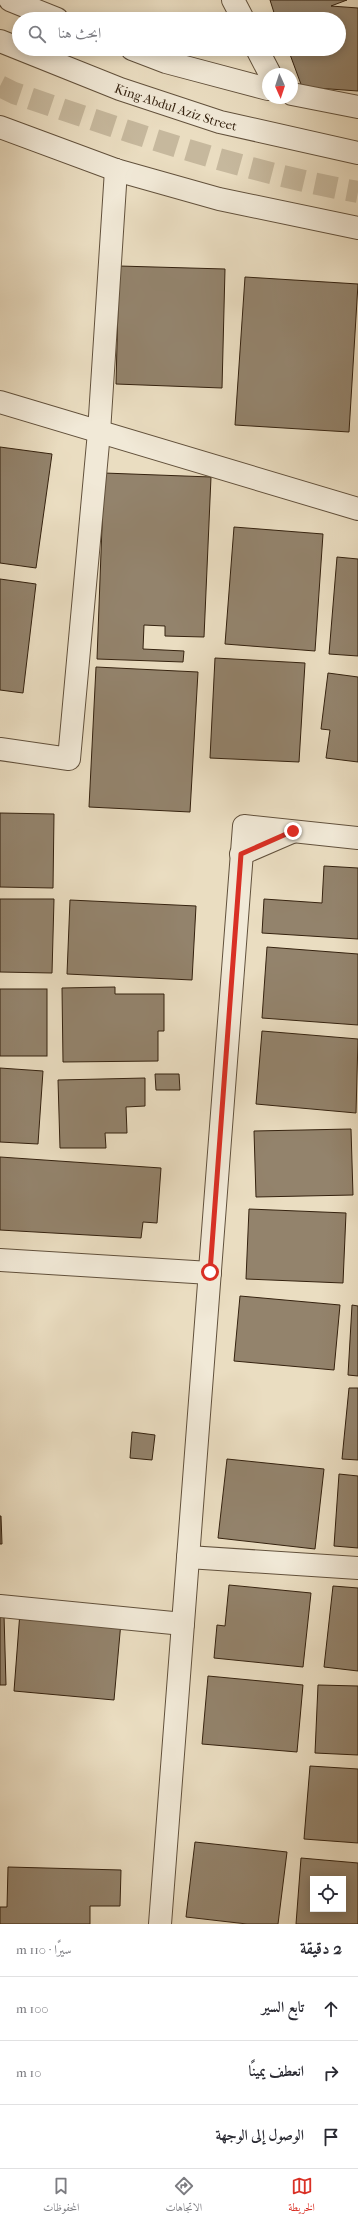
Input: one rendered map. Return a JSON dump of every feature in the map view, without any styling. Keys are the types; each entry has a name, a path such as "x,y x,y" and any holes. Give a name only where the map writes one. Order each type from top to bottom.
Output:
{"street":[{"path":"10,0 40,12"},
{"path":"233,0 239,12"},
{"name":"King Abdul Aziz Street","path":"0,42 12,47"},
{"name":"King Abdul Aziz Street","path":"36,56 120,89 220,122 358,153"},
{"path":"150,56 166,62 262,87"},
{"path":"261,56 267,68"},
{"path":"298,95 358,107"},
{"path":"0,127 116,170 218,199 358,228"},
{"path":"0,748 69,759 99,432 116,170"},
{"path":"0,402 358,509"},
{"path":"160,1924 244,826 358,838"},
{"path":"0,1260 210,1272"},
{"path":"188,1557 358,1568"},
{"path":"0,1606 183,1624"}],"building":[{"path":"270,0 347,0 331,6 358,8 358,91 302,87 298,76 298,68 295,68 291,56 346,56 346,12 274,12"},
{"path":"119,266 225,269 222,388 116,384"},
{"path":"245,277 358,284 349,432 235,425"},
{"path":"0,447 52,454 36,568 0,563"},
{"path":"104,473 211,477 204,637 165,636 165,626 144,625 143,649 184,651 183,662 97,659"},
{"path":"234,527 323,534 315,651 225,644"},
{"path":"337,557 358,559 358,656 329,654"},
{"path":"0,579 36,584 23,693 0,690"},
{"path":"215,658 305,663 299,762 210,758"},
{"path":"96,667 198,672 190,812 89,807"},
{"path":"328,673 358,677 358,762 326,758 330,730 321,729"},
{"path":"0,813 54,814 53,888 0,887"},
{"path":"324,866 358,868 358,939 262,933 264,899 322,903"},
{"path":"0,899 54,899 52,973 0,972"},
{"path":"70,900 196,906 192,980 67,974"},
{"path":"267,947 358,954 358,1025 262,1018"},
{"path":"115,987 115,994 164,994 164,1031 158,1031 158,1061 63,1062 62,988"},
{"path":"0,989 47,989 47,1056 0,1056"},
{"path":"262,1031 358,1039 356,1113 256,1104"},
{"path":"0,1068 43,1071 38,1144 0,1142"},
{"path":"155,1074 179,1074 180,1090 156,1090"},
{"path":"145,1078 145,1106 126,1107 127,1133 105,1133 106,1148 60,1148 58,1080"},
{"path":"351,1129 353,1195 256,1197 254,1131"},
{"path":"0,1157 161,1168 157,1223 143,1222 141,1238 0,1230"},
{"path":"249,1209 346,1213 343,1283 246,1279"},
{"path":"240,1296 340,1305 334,1370 234,1361"},
{"path":"352,1305 358,1306 358,1376 348,1375"},
{"path":"349,1388 358,1388 358,1460 342,1459"},
{"path":"132,1432 155,1435 152,1460 130,1458"},
{"path":"227,1459 324,1469 315,1549 218,1538"},
{"path":"339,1474 358,1476 358,1548 334,1546"},
{"path":"1,1516 2,1544 0,1544"},
{"path":"229,1585 311,1593 303,1667 214,1658 217,1625 225,1626"},
{"path":"333,1586 358,1588 358,1671 324,1667"},
{"path":"20,1612 121,1622 114,1700 14,1691"},
{"path":"0,1615 4,1615 6,1685 0,1685"},
{"path":"208,1676 303,1685 297,1752 202,1744"},
{"path":"318,1685 358,1686 358,1755 315,1753"},
{"path":"310,1766 358,1769 358,1843 304,1839"},
{"path":"195,1842 287,1852 278,1924 247,1924 186,1917"},
{"path":"301,1858 358,1863 358,1924 296,1924"},
{"path":"8,1867 121,1870 120,1906 90,1906 90,1924 0,1924 0,1907 7,1907"}],"tunnel":[{"path":"0,86 14,93 184,149 271,173 358,192"}],"route":[{"path":"210,1272 241,854 293,831"}]}
